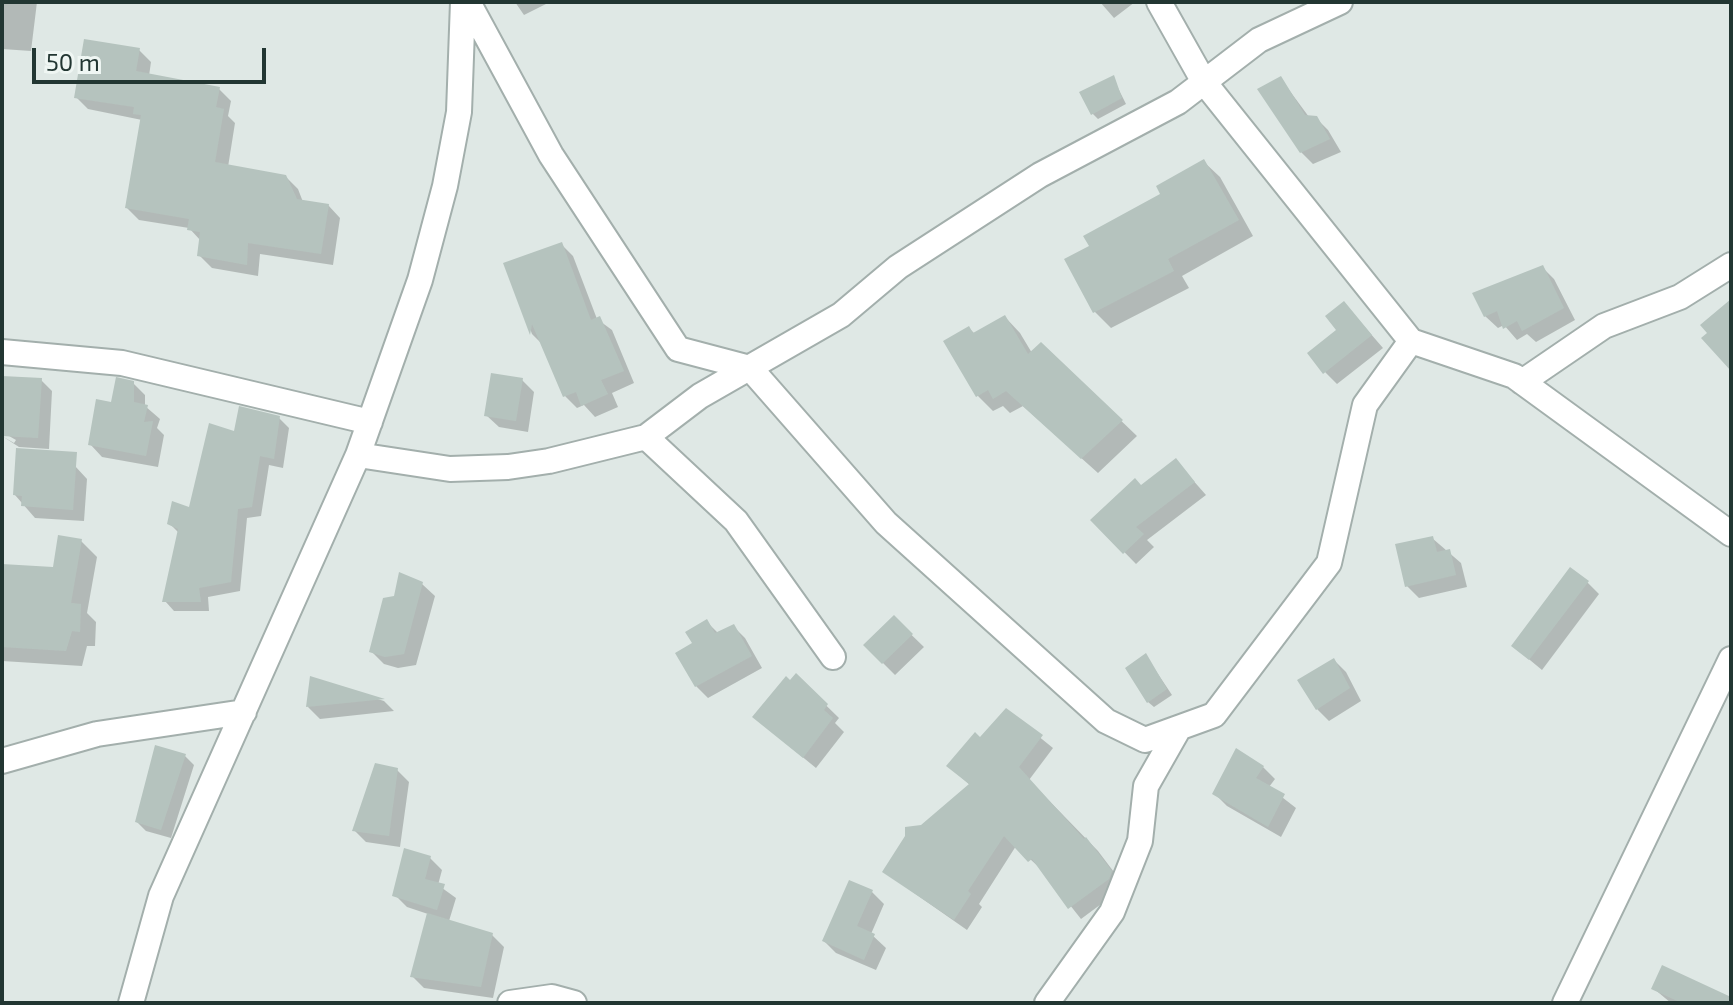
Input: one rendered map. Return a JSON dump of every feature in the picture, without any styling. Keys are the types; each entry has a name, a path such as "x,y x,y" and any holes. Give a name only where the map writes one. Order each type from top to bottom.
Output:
{"street":[{"path":"465,2 551,155 678,349 750,368 886,523 1106,721 1145,740 1214,715 1329,563 1365,405 1411,341"},
{"path":"131,1003 161,896 358,455 420,280 453,149 459,112 465,2"},
{"path":"1159,2 1204,82 1411,341 1522,382 1726,524"},
{"path":"358,455 450,469 508,467 549,461 646,437 700,396 841,315 898,267 1027,184 1178,102 1259,40 1340,2"},
{"path":"1522,382 1604,326 1680,297 1731,265"},
{"path":"2,352 122,363 370,422"},
{"path":"646,437 736,521 833,657"},
{"path":"1573,1000 1731,659"},
{"path":"2,761 97,734 244,712"},
{"path":"1047,1003 1112,912 1140,841 1146,786 1179,728"},
{"path":"510,1003 552,997 574,1003"}],"building":[{"path":"84,39 140,48 136,71 220,87 216,107 224,109 215,162 286,175 297,199 329,204 321,254 248,243 247,265 197,256 200,232 187,230 189,219 125,208 141,115 133,114 134,107 74,98"},
{"path":"1114,75 1122,98 1091,115 1079,92"},
{"path":"1281,76 1305,115 1317,116 1330,139 1300,153 1257,89"},
{"path":"1204,159 1239,220 1168,259 1174,271 1093,313 1064,259 1089,246 1083,236 1160,194 1156,186"},
{"path":"562,242 591,320 600,316 624,371 601,380 608,394 581,406 576,392 563,397 532,324 530,335 503,263"},
{"path":"1543,265 1564,308 1522,331 1517,321 1503,329 1497,311 1484,317 1472,293"},
{"path":"1731,299 1731,371 1701,338 1707,333 1700,325"},
{"path":"1344,301 1372,335 1323,374 1307,353 1336,330 1325,316"},
{"path":"1005,315 1028,354 1041,342 1123,420 1081,459 1006,391 993,399 988,390 976,397 943,341 969,326 973,333"},
{"path":"491,373 523,378 516,421 484,416"},
{"path":"2,376 42,378 38,438 2,436"},
{"path":"116,377 134,381 134,402 148,405 144,422 153,421 146,456 88,445 96,399 111,402"},
{"path":"239,406 280,416 274,459 260,456 252,507 238,509 231,582 199,588 201,602 162,602 178,529 167,524 172,501 189,507 209,423 234,431"},
{"path":"16,448 77,452 73,510 21,506 22,496 13,495"},
{"path":"1176,458 1195,482 1136,527 1144,534 1123,554 1090,520 1135,478 1141,485"},
{"path":"58,535 82,539 71,603 81,604 80,632 72,631 66,651 2,647 2,564 53,567"},
{"path":"1433,536 1437,552 1450,549 1456,575 1405,587 1395,544"},
{"path":"1570,567 1589,581 1529,660 1511,646"},
{"path":"399,572 423,582 404,654 385,657 369,652 383,598 394,596"},
{"path":"894,615 913,634 882,664 863,645"},
{"path":"707,619 715,633 734,624 752,656 695,687 675,653 692,643 685,632"},
{"path":"1146,653 1167,689 1147,703 1125,668"},
{"path":"1334,658 1350,688 1316,710 1297,680"},
{"path":"796,673 828,704 824,710 833,718 803,758 752,717 786,676 790,680"},
{"path":"310,676 385,699 306,707"},
{"path":"1006,708 1043,735 1019,767 1084,839 1086,837 1112,871 1109,879 1068,909 1032,859 1028,862 1004,836 968,891 971,894 954,920 882,872 905,836 905,827 921,825 969,784 946,766 975,732 980,737"},
{"path":"155,745 186,754 161,830 135,822"},
{"path":"1236,748 1264,766 1256,778 1285,794 1268,827 1212,794"},
{"path":"375,763 398,768 389,836 352,831"},
{"path":"404,848 431,856 425,879 445,884 437,910 392,896"},
{"path":"849,880 873,890 857,926 875,934 864,960 822,941"},
{"path":"427,913 493,933 481,987 410,977"},
{"path":"1662,965 1731,997 1731,1003 1682,1003 1651,989"}]}
